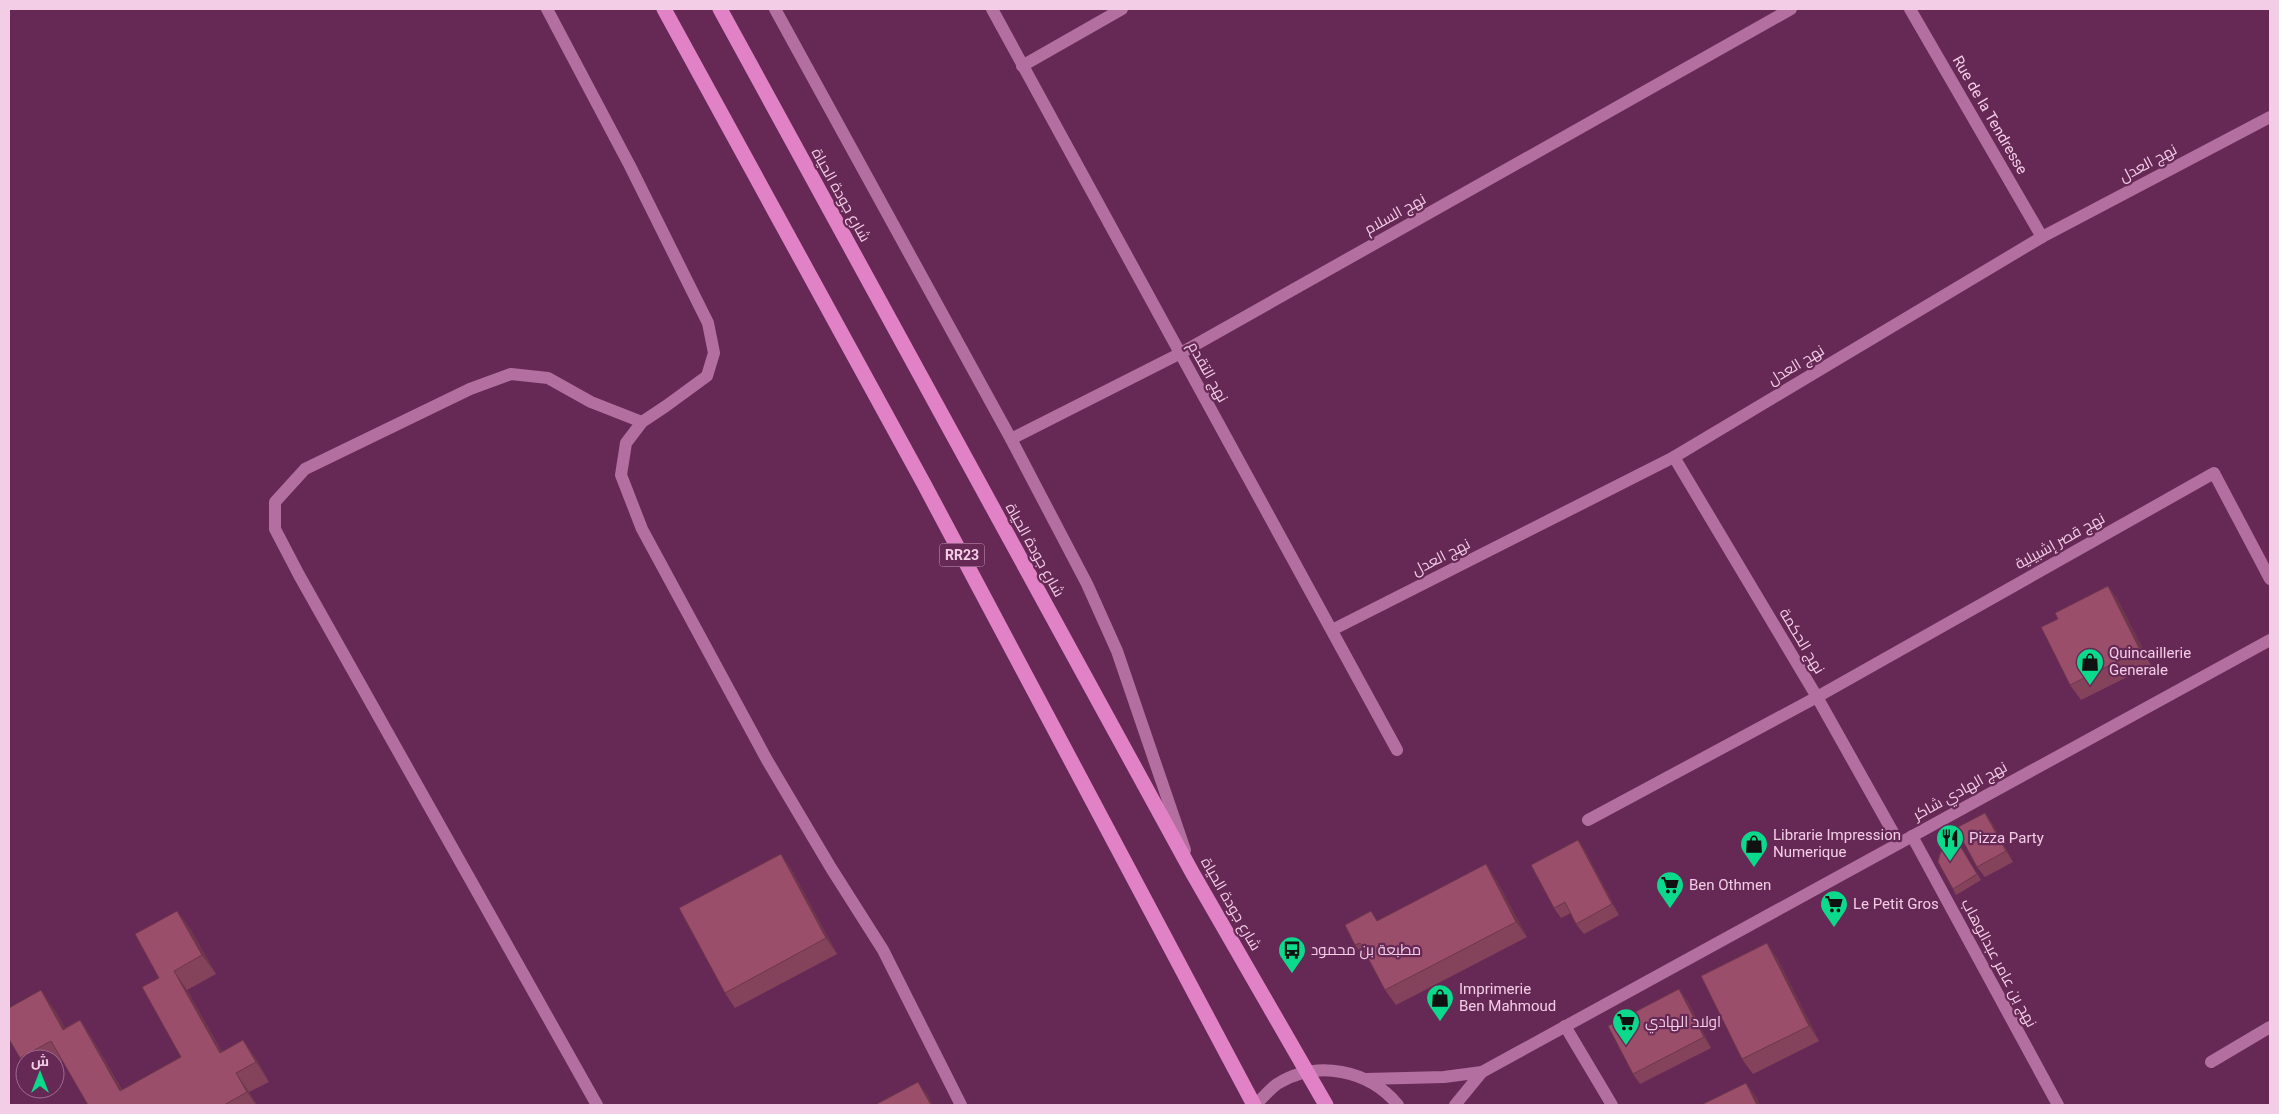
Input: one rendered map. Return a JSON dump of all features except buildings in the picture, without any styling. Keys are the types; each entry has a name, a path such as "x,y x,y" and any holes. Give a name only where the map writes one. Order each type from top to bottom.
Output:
{"highway":[{"name":"RR23","path":"664,9 924,484 1254,1105"},
{"name":"شارع جودة الحياة","path":"720,9 1193,874 1326,1105"}],"street":[{"path":"547,9 630,166 708,323 714,353 706,376 642,422 626,443 621,475 642,529 767,760 831,868 883,950 961,1105"},
{"path":"775,9 1011,439 1087,584 1117,651 1193,874"},
{"name":"نهج التقدم","path":"992,9 1397,750"},
{"path":"1022,66 1122,9"},
{"name":"نهج السلام","path":"1011,439 1179,354 1791,9"},
{"name":"Rue de la Tendresse","path":"1910,9 2042,237"},
{"name":"نهج العدل","path":"1332,630 1674,457 2042,237 2270,116"},
{"path":"597,1105 299,575 275,529 275,502 305,469 470,389 511,374 548,378 591,402 642,422"},
{"name":"نهج الحكمة","path":"1674,457 1817,697 1899,843"},
{"name":"نهج قصر إشبيلية","path":"1817,697 2214,473 2270,580"},
{"name":"نهج الهادي شاكر","path":"1482,1072 2270,640"},
{"path":"1588,820 1817,697"},
{"name":"نهج بن عامر عبدالوهاب","path":"1912,836 2057,1105"},
{"path":"1565,1026 1612,1105"},
{"path":"2211,1062 2270,1027"},
{"path":"1254,1105 1277,1084 1306,1072 1337,1070 1366,1079 1389,1094 1398,1105"},
{"path":"1366,1079 1444,1077 1482,1072"},
{"path":"1455,1105 1482,1072"}],"place":[{"name":"Quincaillerie Generale","path":"2090,686"},
{"name":"Pizza Party","path":"1950,862"},
{"name":"Librarie Impression Numerique","path":"1754,868"},
{"name":"Ben Othmen","path":"1670,909"},
{"name":"Le Petit Gros","path":"1834,928"},
{"name":"مطبعة بن محمود","path":"1292,974"},
{"name":"Imprimerie Ben Mahmoud","path":"1440,1022"},
{"name":"اولاد الهادي","path":"1626,1046"}]}
